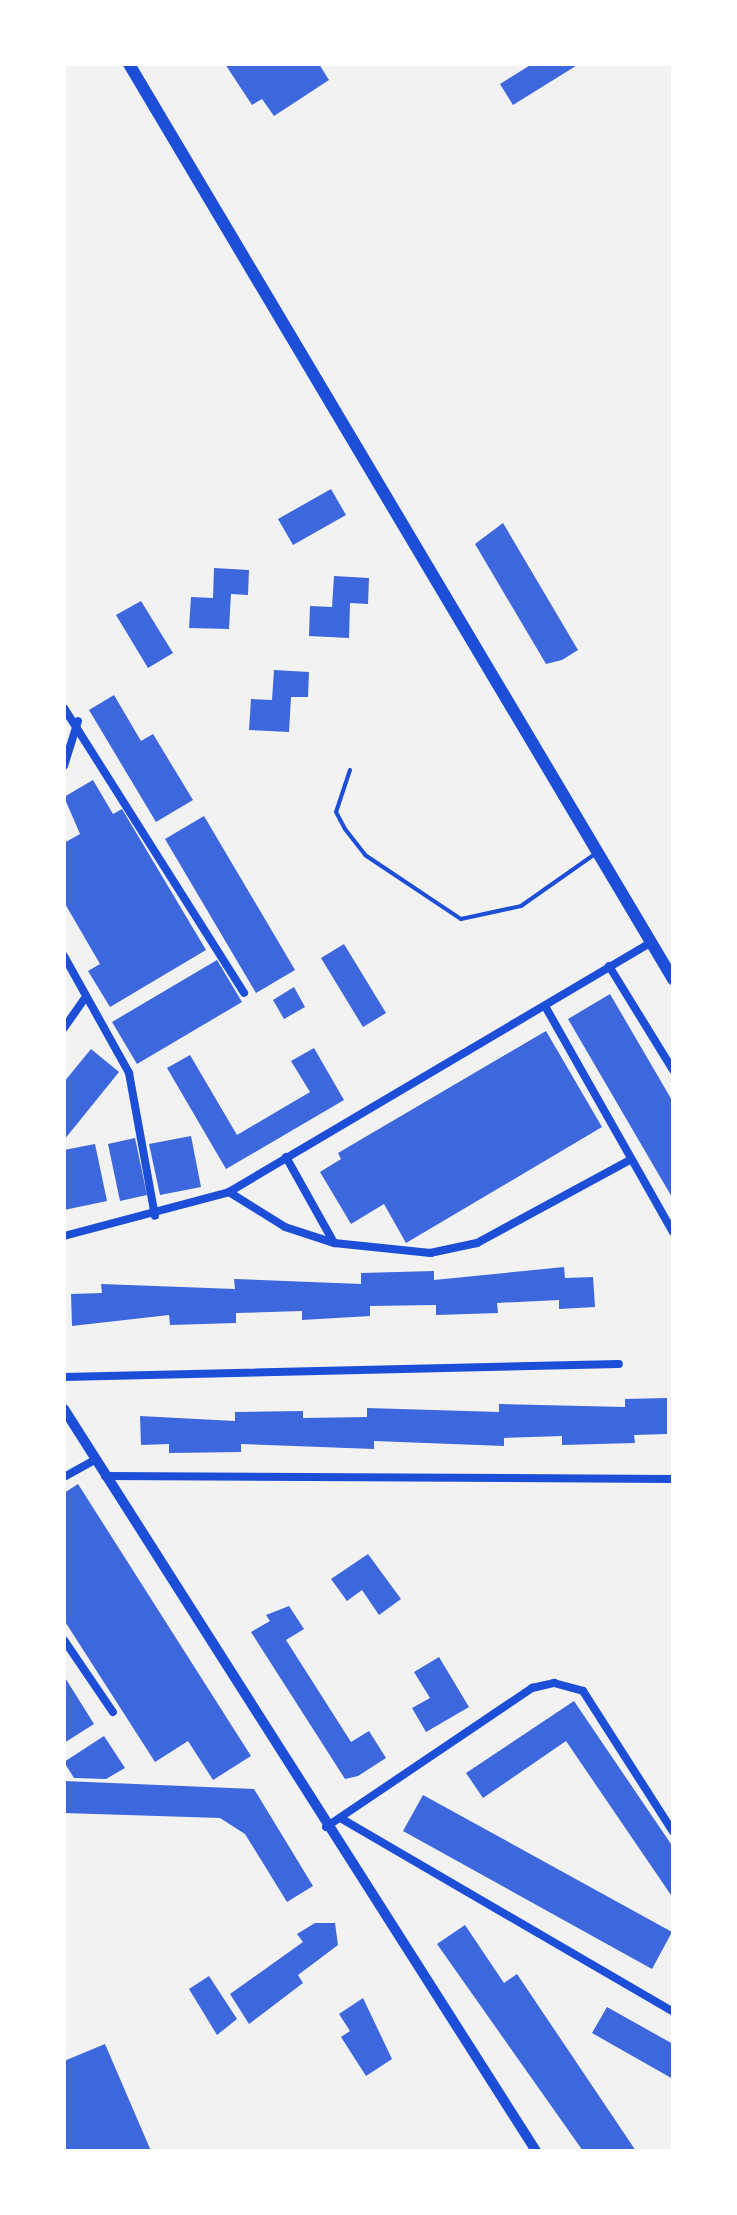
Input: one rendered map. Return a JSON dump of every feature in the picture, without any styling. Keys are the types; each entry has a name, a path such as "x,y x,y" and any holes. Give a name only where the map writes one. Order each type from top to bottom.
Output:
{"main road":[{"path":"129,64 673,979"}],"street":[{"path":"64,708 78,721 244,993"},
{"path":"64,766 78,721"},
{"path":"64,1236 155,1216 229,1192 650,943"},
{"path":"64,956 84,999 129,1073 155,1216"},
{"path":"609,966 673,1070"},
{"path":"64,1028 84,999"},
{"path":"545,1006 673,1232"},
{"path":"286,1157 334,1243"},
{"path":"229,1192 285,1227 334,1243 389,1253 477,1243 630,1160"},
{"path":"64,1377 619,1364"},
{"path":"64,1409 326,1827 536,2151"},
{"path":"64,1477 95,1460"},
{"path":"105,1476 673,1479"},
{"path":"64,1640 113,1712"},
{"path":"326,1827 532,1688 569,1684 583,1691 673,1832"},
{"path":"342,1819 673,2012"}],"lane":[{"path":"350,770 336,812 345,829 365,855 461,919 521,906 596,852"}],"building":[{"path":"225,64 319,64 329,80 274,116 262,99 252,105"},
{"path":"532,64 579,64 513,105 500,84"},
{"path":"331,489 346,515 293,545 278,519"},
{"path":"503,523 578,650 562,660 546,664 475,544"},
{"path":"214,568 249,570 248,595 231,594 229,629 189,628 191,597 213,598"},
{"path":"334,576 369,578 368,604 350,603 349,638 309,636 310,606 332,607"},
{"path":"141,601 173,653 148,668 116,615"},
{"path":"274,670 309,672 308,697 291,697 289,732 249,730 251,699 272,700"},
{"path":"114,695 141,741 153,734 193,800 156,822 89,710"},
{"path":"93,780 113,814 122,809 206,950 110,1007 88,971 100,964 64,902 64,843 80,834 64,797"},
{"path":"204,816 295,970 256,993 165,839"},
{"path":"344,944 386,1013 363,1027 321,958"},
{"path":"217,960 242,1002 137,1064 112,1022"},
{"path":"294,987 305,1007 284,1019 273,1000"},
{"path":"610,994 673,1102 673,1199 568,1019"},
{"path":"546,1031 602,1127 406,1243 384,1204 351,1224 320,1172 341,1159 338,1153"},
{"path":"314,1048 344,1100 226,1169 167,1068 190,1055 237,1135 310,1092 291,1061"},
{"path":"91,1049 119,1072 64,1140 64,1082"},
{"path":"191,1136 201,1187 160,1195 149,1144"},
{"path":"135,1138 147,1195 120,1201 108,1144"},
{"path":"95,1144 107,1201 64,1210 64,1150"},
{"path":"564,1267 565,1278 593,1277 595,1307 559,1309 559,1300 497,1303 498,1313 436,1315 436,1305 370,1306 370,1316 302,1320 302,1311 236,1313 236,1323 170,1325 169,1315 72,1326 71,1294 102,1293 101,1284 235,1289 234,1279 361,1284 361,1273 434,1271 434,1280"},
{"path":"667,1398 667,1434 634,1435 635,1443 562,1445 562,1436 504,1438 504,1446 374,1441 374,1449 241,1444 241,1452 169,1453 169,1444 141,1445 140,1416 235,1421 235,1412 303,1411 303,1418 367,1417 367,1408 499,1412 499,1404 625,1407 625,1399"},
{"path":"78,1484 251,1756 213,1780 188,1741 155,1762 64,1620 64,1493"},
{"path":"368,1554 401,1599 379,1615 362,1590 347,1601 331,1579"},
{"path":"289,1606 304,1629 286,1640 351,1742 369,1731 386,1758 358,1776 345,1779 251,1632 270,1621 266,1615"},
{"path":"439,1657 469,1707 426,1732 412,1708 430,1698 414,1672"},
{"path":"64,1676 94,1724 64,1743"},
{"path":"574,1701 673,1847 673,1898 566,1741 483,1798 466,1773"},
{"path":"104,1736 125,1768 106,1779 74,1778 64,1762"},
{"path":"64,1781 254,1789 313,1886 287,1902 245,1834 220,1818 64,1813"},
{"path":"423,1795 672,1932 652,1969 403,1831"},
{"path":"315,1923 335,1923 338,1945 298,1975 303,1983 249,2024 230,1994 303,1942 297,1934"},
{"path":"465,1925 504,1983 517,1974 636,2151 583,2151 437,1944"},
{"path":"209,1976 237,2019 217,2035 189,1989"},
{"path":"363,1998 392,2059 366,2076 341,2037 350,2031 339,2014"},
{"path":"607,2007 673,2044 673,2079 592,2033"},
{"path":"105,2044 151,2151 64,2151 64,2061"}]}
